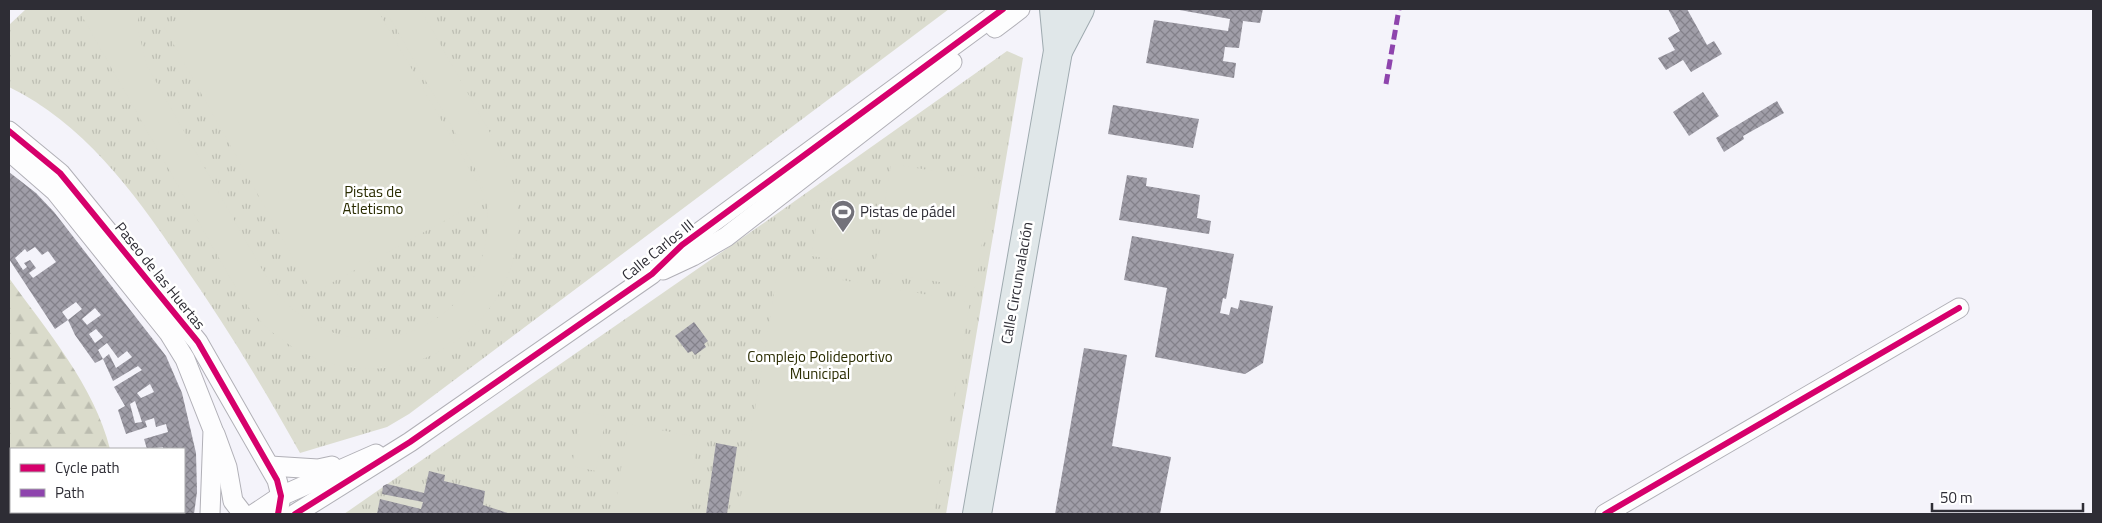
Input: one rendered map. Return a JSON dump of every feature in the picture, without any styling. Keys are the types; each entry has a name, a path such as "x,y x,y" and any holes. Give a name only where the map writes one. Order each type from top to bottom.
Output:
{"main road":[{"path":"1054,9 1058,51"},
{"path":"1058,51 1080,9"},
{"name":"Calle Circunvalación","path":"977,514 1058,51"}],"street":[{"name":"Calle Carlos III","path":"295,514 410,442 652,274 682,245 1002,9"},
{"name":"Calle Carlos III","path":"652,274 693,256 726,237 1020,9"},
{"name":"Paseo de las Huertas","path":"9,130 60,173 198,342 270,466 281,490 269,508"},
{"name":"Paseo de las Huertas","path":"9,151 55,192 169,333 185,359 226,462 233,501 243,514"},
{"path":"1605,514 1960,308"},
{"name":"Paseo de las Huertas","path":"210,514 213,430"},
{"name":"Calle Carlos III","path":"269,508 360,459 410,442"},
{"path":"270,466 318,469 360,459"}],"green space":[{"name":"Pistas de Atletismo","path":"26,9 949,9 409,414 387,427 300,453 258,380 213,309 127,187 107,163 62,121 36,102 9,87 9,25"},
{"path":"78,9 138,9 138,30 147,66 272,287 305,318 341,335 379,339 416,330 447,310 472,281 486,243 486,198 313,293 164,27 196,9 377,9 485,196 478,173 385,9 420,9 495,141 507,168 516,197 519,224 514,259 494,302 467,332 436,353 401,365 366,369 330,363 296,349 266,326 240,295"},
{"name":"Complejo Polideportivo Municipal","path":"1007,51 1023,58 946,514 344,514 768,220"},
{"path":"891,164 992,180 975,288 874,271"},
{"name":"Pistas de pádel","path":"821,200 875,209 866,264 811,256"},
{"path":"778,269 970,302 934,514 738,514"},
{"path":"9,278 68,359 93,403 103,425 110,448 10,448 10,513 100,513 9,514"},
{"path":"581,412 606,416 596,471 572,466"},
{"path":"628,424 698,437 687,514 614,514"}],"building":[{"path":"1174,9 1263,9 1260,23 1243,21 1239,48 1225,47 1223,61 1236,63 1234,78 1146,63 1154,20 1228,31 1230,19"},
{"path":"1668,9 1687,9 1707,45 1714,41 1722,54 1691,72 1683,60 1666,70 1658,58 1675,50 1668,38 1680,31"},
{"path":"1703,92 1719,116 1689,136 1673,112"},
{"path":"1777,101 1784,113 1743,136 1744,139 1724,152 1716,138"},
{"path":"1113,105 1199,119 1193,148 1108,134"},
{"path":"9,172 36,193 54,212 166,356 182,393 196,453 197,492 194,514 158,514 185,513 185,448 147,448 144,439 168,432 166,424 156,427 154,418 145,421 147,427 126,434 118,410 125,406 114,387 142,370 138,366 113,381 103,359 95,363 75,335 68,320 55,329 9,259","holes":["35,247 42,255 48,251 56,262 33,278 29,273 36,268 30,260 24,263 27,267 23,270 15,258 25,249 27,252","76,302 82,309 68,320 62,312","95,308 101,315 87,325 82,319","96,329 103,337 95,343 89,334","107,343 118,358 127,351 132,357 116,368 109,354 103,359 98,350","150,384 154,392 141,398 137,393","135,401 142,422 135,423 130,404"]},
{"path":"1127,175 1147,178 1146,186 1200,195 1197,218 1211,221 1209,234 1119,220"},
{"path":"1132,236 1234,254 1226,299 1223,298 1220,313 1229,315 1231,307 1238,309 1240,300 1273,306 1263,363 1245,374 1155,357 1167,288 1124,280"},
{"path":"694,322 708,341 704,344 706,347 695,355 692,351 688,353 675,336"},
{"path":"1084,348 1127,355 1112,446 1171,457 1160,514 1055,514"},
{"path":"716,443 737,447 727,514 706,514"},
{"path":"429,471 445,475 444,481 485,491 483,505 511,514 377,514 380,499 421,509 423,502 382,494 383,486 387,484 424,493"}],"marked path":[{"path":"1386,84 1399,9"}],"cycle path":[{"path":"295,514 410,442 652,274 682,245 1003,9"},
{"path":"9,131 60,173 198,342 277,480 281,496 278,514"},
{"path":"1605,514 1959,308"}],"place":[{"name":"Pistas de pádel","path":"843,233"}]}
